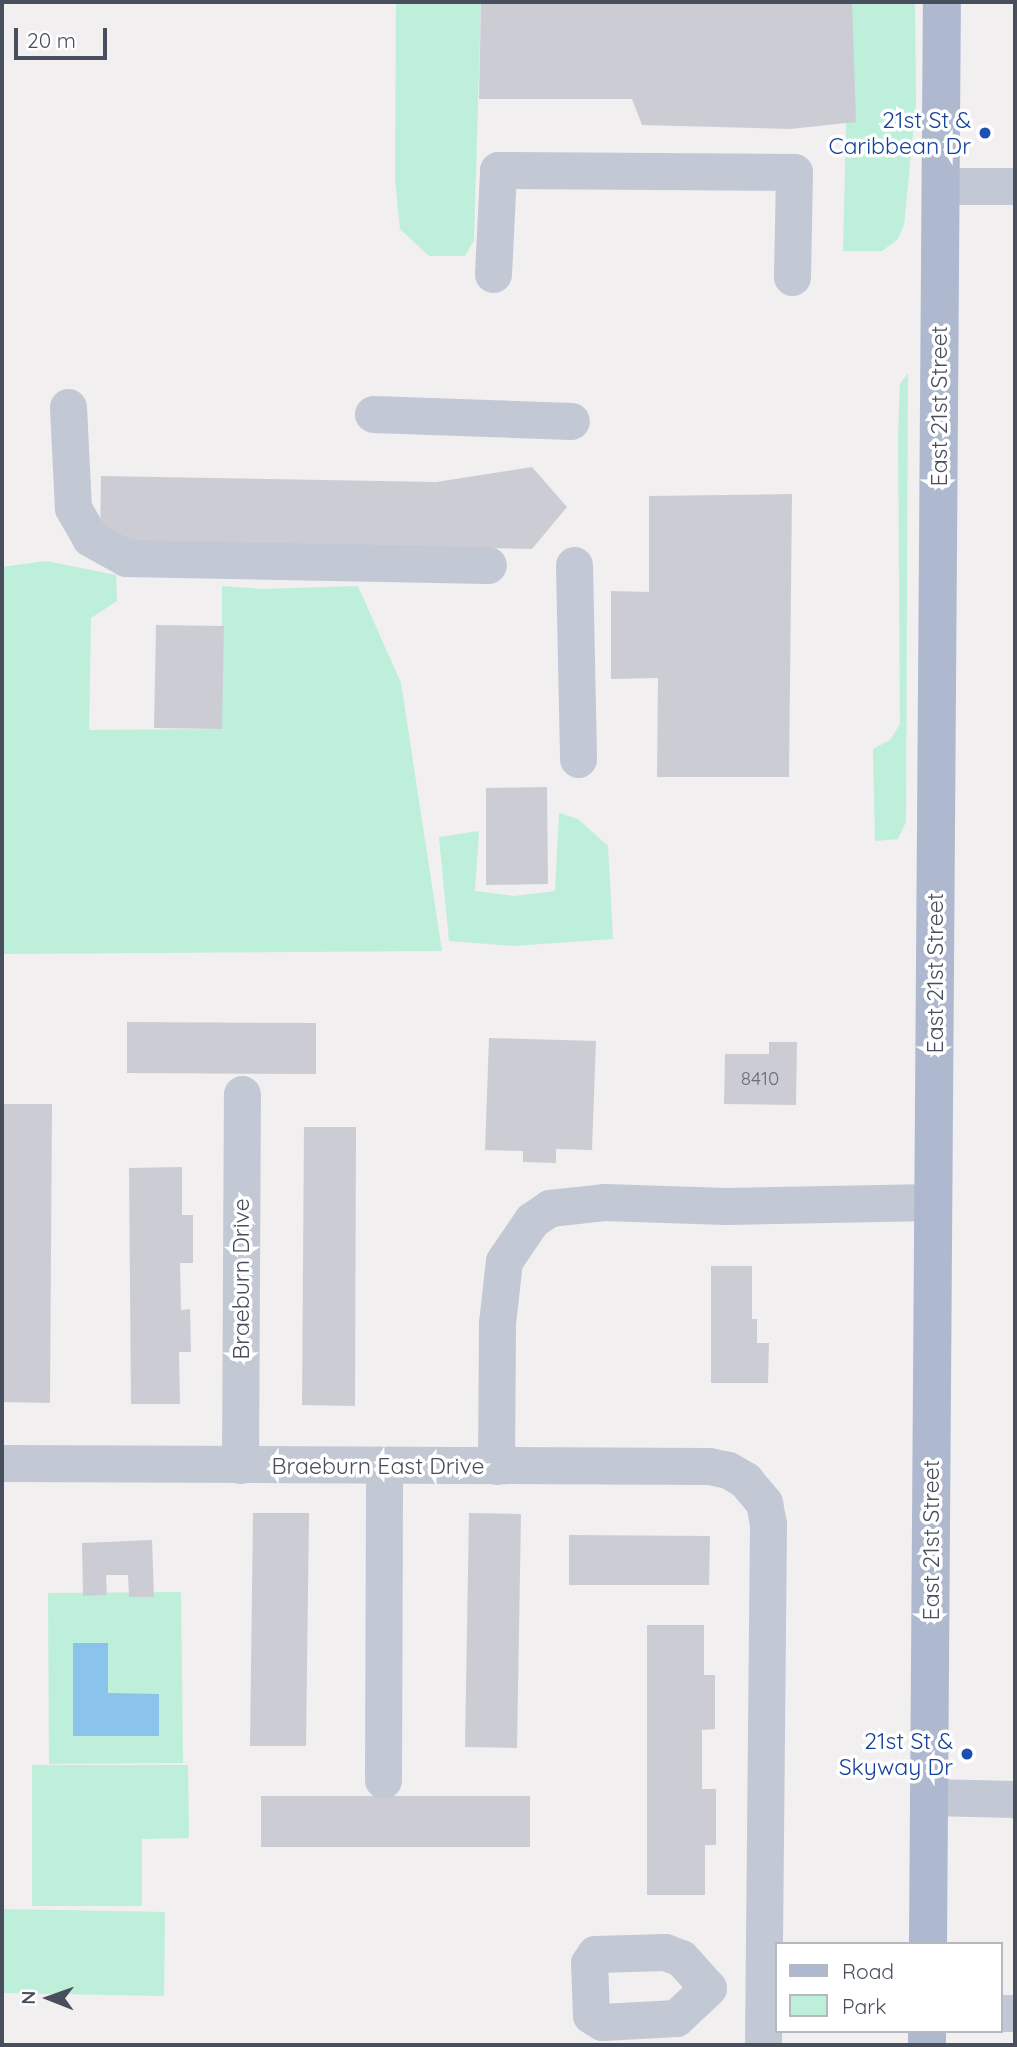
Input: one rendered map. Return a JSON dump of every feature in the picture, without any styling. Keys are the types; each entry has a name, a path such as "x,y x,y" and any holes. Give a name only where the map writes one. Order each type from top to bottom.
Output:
{"main road":[{"name":"East 21st Street","path":"928,1942 942,2"}],"street":[{"path":"493,274 498,170 794,172 792,277"},
{"path":"941,186 1015,186"},
{"path":"68,407 74,508 90,538 127,558 488,565"},
{"path":"373,414 571,421"},
{"path":"574,565 578,759"},
{"name":"Braeburn Drive","path":"240,1465 243,1094"},
{"path":"496,1466 499,1285 504,1261 518,1238 550,1208 604,1202 726,1206 933,1202"},
{"name":"Braeburn East Drive","path":"2,1463 709,1466 727,1469 750,1485 764,1503 768,1524 770,1945"},
{"path":"383,1780 384,1465"},
{"path":"929,1797 1015,1799"},
{"path":"768,2035 763,1987 770,1945"},
{"path":"708,1988 763,1987"}],"green space":[{"path":"396,2 481,2 474,240 465,256 429,256 400,229 395,179"},
{"path":"849,2 915,2 916,103 904,225 898,239 882,251 843,251"},
{"path":"908,373 906,822 898,839 875,841 873,749 890,740 900,724 898,435 900,384"},
{"path":"46,561 116,575 117,601 91,618 89,730 222,729 222,586 261,589 358,586 401,683 442,951 2,954 2,567"},
{"path":"559,813 578,819 608,846 613,939 513,946 449,941 439,837 479,831 475,891 514,896 555,891"},
{"path":"181,1592 183,1763 49,1764 48,1593"},
{"path":"32,1765 188,1765 189,1838 142,1839 142,1906 32,1906"},
{"path":"2,1909 165,1912 164,1996 2,1993"}],"water":[{"path":"73,1643 108,1643 108,1693 159,1694 159,1736 73,1736"}],"building":[{"path":"481,2 852,2 856,122 790,129 642,125 632,99 479,99"},
{"path":"532,467 567,507 532,549 100,541 101,476 436,482"},
{"path":"792,494 789,777 657,777 658,678 611,679 611,591 649,592 649,496"},
{"path":"156,625 224,626 222,729 154,728"},
{"path":"547,787 548,884 486,885 486,788"},
{"path":"127,1022 316,1023 316,1074 127,1073"},
{"path":"489,1038 596,1041 592,1150 556,1149 556,1163 523,1162 523,1151 485,1150"},
{"path":"769,1042 797,1042 796,1105 724,1104 725,1054 769,1054"},
{"path":"2,1104 52,1104 50,1403 2,1402"},
{"path":"304,1127 356,1127 355,1406 302,1405"},
{"path":"182,1167 182,1215 193,1215 193,1263 180,1263 181,1310 190,1309 191,1352 179,1352 180,1404 131,1404 129,1168"},
{"path":"711,1266 752,1266 752,1319 757,1319 757,1343 769,1343 768,1383 711,1383"},
{"path":"253,1513 309,1513 306,1746 250,1746"},
{"path":"469,1513 521,1514 517,1748 465,1747"},
{"path":"569,1535 710,1536 709,1585 569,1585"},
{"path":"152,1540 154,1597 129,1597 128,1575 106,1575 107,1595 83,1596 82,1543"},
{"path":"647,1625 704,1625 704,1675 715,1675 715,1729 702,1730 702,1789 716,1789 716,1845 705,1845 705,1895 647,1895"},
{"path":"261,1796 530,1796 530,1847 261,1847"}],"place":[{"name":"21st St & Caribbean Dr","path":"985,133"},
{"name":"21st St & Skyway Dr","path":"967,1754"}]}
